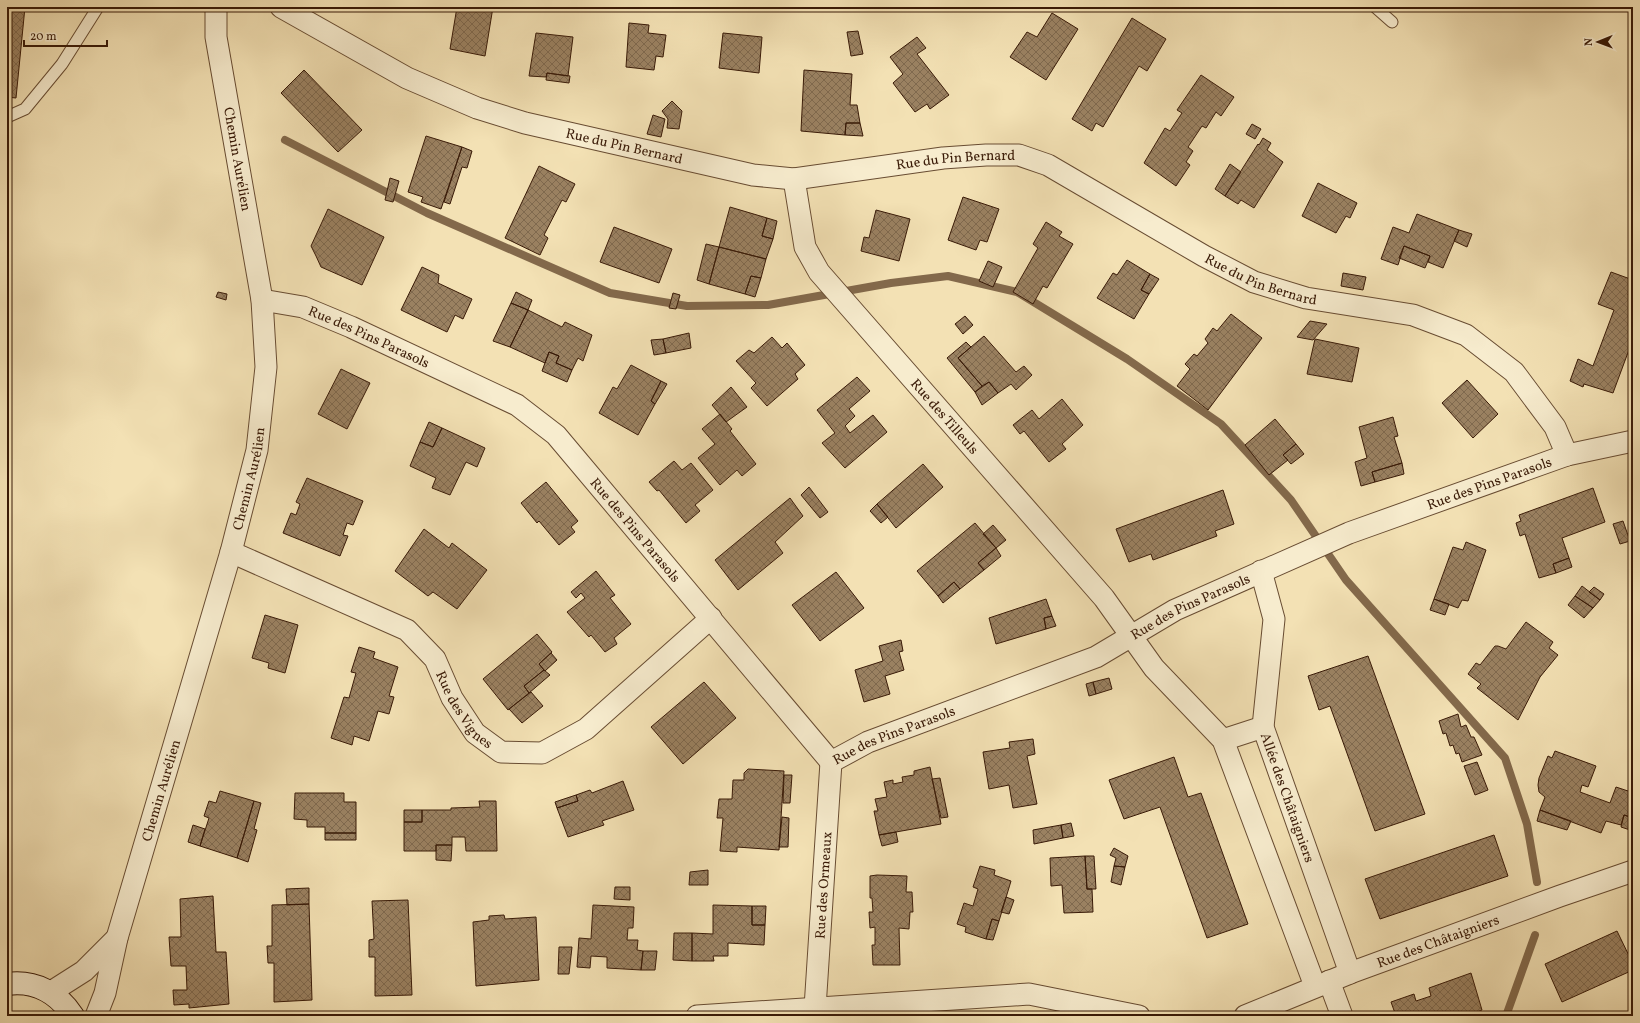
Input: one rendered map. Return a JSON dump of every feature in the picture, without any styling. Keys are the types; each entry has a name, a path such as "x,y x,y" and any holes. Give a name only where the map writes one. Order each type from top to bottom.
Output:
{"main road":[{"path":"10,981 39,987 51,992 65,1004 73,1016"}],"street":[{"name":"Chemin Aurélien","path":"96,1016 105,993 117,938 231,552 257,450 266,367 262,300 216,37 216,7"},
{"name":"Rue du Pin Bernard","path":"281,7 407,78 477,108 525,123 746,173 794,179 943,158 986,155 1019,155 1048,165 1204,256 1254,282 1306,298 1413,315 1466,335 1514,372 1555,427 1567,455"},
{"name":"Rue des Tilleuls","path":"794,179 805,247 820,272 874,336 1104,598 1132,637"},
{"name":"Rue des Pins Parasols","path":"262,300 303,307 351,327 517,405 556,435 831,762 868,742 1096,657 1132,637 1175,610 1262,570 1349,533 1567,455 1633,441"},
{"name":"Rue des Vignes","path":"231,552 407,630 436,659 452,698 475,733 501,752 542,753 586,729 711,618"},
{"name":"Allée des Châtaigniers","path":"1262,570 1274,619 1263,727 1350,973"},
{"path":"1132,637 1154,668 1223,740 1322,984 1342,1016"},
{"path":"1223,740 1263,727"},
{"name":"Rue des Ormeaux","path":"815,1008 831,762"},
{"name":"Rue des Châtaigniers","path":"1244,1016 1350,973 1560,896 1633,871"},
{"name":"Chemin Aurélien","path":"51,992 84,970 117,938"},
{"path":"697,1016 1029,994 1139,1016"}],"lane":[{"path":"7,117 25,109 62,64 98,7"},
{"path":"1375,7 1392,22"}],"building":[{"path":"7,7 25,7 16,98 7,97"},
{"path":"457,7 493,7 485,56 450,49"},
{"path":"1052,13 1078,29 1046,80 1010,57 1027,32 1037,37"},
{"path":"1132,18 1166,39 1147,71 1139,66 1103,127 1096,123 1092,131 1072,119"},
{"path":"629,23 649,25 648,33 666,35 663,57 656,56 654,70 626,67"},
{"path":"858,31 863,54 851,56 847,32"},
{"path":"536,33 573,37 568,76 547,73 546,77 529,76"},
{"path":"723,33 762,37 759,73 719,68"},
{"path":"917,37 926,48 917,54 949,95 930,109 927,104 915,112 893,83 903,74 890,57"},
{"path":"304,70 362,130 338,152 281,93"},
{"path":"804,70 852,74 850,105 857,105 860,123 846,123 845,135 801,131"},
{"path":"547,73 570,76 569,83 546,80"},
{"path":"1201,75 1234,97 1221,116 1216,112 1206,128 1202,126 1188,147 1193,151 1186,162 1190,165 1176,186 1144,163 1165,128 1170,131 1182,113 1177,110"},
{"path":"672,101 682,111 679,129 667,128 668,119 662,111"},
{"path":"653,115 665,119 661,137 647,134"},
{"path":"846,123 860,123 863,136 845,135"},
{"path":"1252,124 1261,129 1255,139 1246,134"},
{"path":"426,136 462,147 441,209 421,202 423,197 408,192"},
{"path":"1263,138 1271,143 1267,150 1283,162 1254,208 1241,200 1238,204 1225,196"},
{"path":"462,147 472,151 467,168 462,167 450,204 444,202"},
{"path":"1230,164 1241,172 1225,196 1215,189"},
{"path":"539,166 575,184 566,202 562,200 544,235 548,238 540,255 505,238"},
{"path":"390,178 399,181 393,202 385,200"},
{"path":"1318,183 1357,203 1350,218 1346,216 1336,233 1302,216"},
{"path":"963,197 999,209 987,242 980,240 976,250 948,240"},
{"path":"730,207 767,218 762,236 773,239 766,259 719,247"},
{"path":"328,209 384,237 362,285 321,267 311,246"},
{"path":"876,210 910,219 899,261 861,251 864,237 869,238"},
{"path":"1417,214 1459,230 1443,268 1428,262 1430,256 1404,246 1398,265 1381,259 1393,227 1409,233"},
{"path":"767,218 777,221 773,239 762,236"},
{"path":"1046,222 1062,232 1059,236 1073,244 1047,288 1043,286 1033,304 1013,292 1038,248 1033,244"},
{"path":"614,227 672,249 659,283 600,262"},
{"path":"1459,230 1472,234 1467,247 1454,241"},
{"path":"706,244 719,247 709,284 697,280"},
{"path":"1404,246 1430,256 1425,268 1399,258"},
{"path":"719,247 766,259 761,278 751,276 745,294 709,284"},
{"path":"1127,260 1150,274 1141,290 1149,294 1134,319 1097,298 1113,273 1117,275"},
{"path":"988,261 1002,267 993,287 979,281"},
{"path":"422,267 439,275 438,283 472,299 463,319 455,315 447,332 401,310"},
{"path":"1611,272 1633,280 1628,295 1633,298 1633,339 1613,393 1584,384 1583,387 1570,381 1578,359 1593,366 1614,310 1598,304"},
{"path":"1343,273 1366,277 1363,290 1341,286"},
{"path":"1150,274 1159,279 1149,294 1141,290"},
{"path":"751,276 761,278 755,297 745,294"},
{"path":"218,292 227,294 226,300 216,297"},
{"path":"516,292 532,300 528,310 511,303"},
{"path":"673,293 680,295 676,309 669,308"},
{"path":"511,303 528,310 510,347 493,341"},
{"path":"528,310 562,327 565,322 592,335 583,361 578,358 572,370 556,363 559,356 549,352 545,363 510,347"},
{"path":"1231,314 1262,338 1208,410 1177,386 1190,369 1185,364 1194,354 1197,356 1208,343 1205,339 1213,328 1217,331"},
{"path":"965,316 973,325 963,334 955,324"},
{"path":"1310,321 1327,324 1313,340 1297,337"},
{"path":"689,333 691,348 666,353 663,339"},
{"path":"984,336 1016,372 1024,366 1032,375 1016,390 1011,384 998,393 989,382 982,386 958,358"},
{"path":"772,337 782,348 787,343 805,365 795,374 798,379 767,406 751,388 756,383 736,361 749,350 754,353"},
{"path":"663,339 666,353 654,355 651,340"},
{"path":"1315,339 1359,348 1352,382 1307,374"},
{"path":"966,342 971,347 958,358 982,386 975,392 947,358"},
{"path":"549,352 559,356 556,363 572,370 567,382 542,371"},
{"path":"631,365 661,381 651,401 655,404 638,435 599,413 613,387 617,389"},
{"path":"341,369 370,383 347,429 318,414"},
{"path":"857,377 870,391 849,409 855,416 845,426 850,433 873,415 887,432 845,468 822,443 835,433 817,410"},
{"path":"1467,380 1498,414 1473,438 1442,403"},
{"path":"661,381 667,384 655,404 651,401"},
{"path":"989,382 998,393 982,405 975,392"},
{"path":"731,387 747,407 726,422 712,405"},
{"path":"1062,399 1083,425 1062,444 1066,449 1049,462 1024,431 1020,434 1013,425 1032,410 1039,419"},
{"path":"720,414 732,429 730,431 756,464 742,476 737,470 720,485 698,458 715,444 702,429"},
{"path":"1393,417 1398,436 1394,437 1402,463 1372,472 1375,482 1361,486 1355,462 1367,458 1359,427"},
{"path":"1275,419 1296,444 1283,455 1288,460 1269,475 1245,445"},
{"path":"429,422 442,428 433,447 420,442"},
{"path":"442,428 485,448 477,467 466,462 450,495 432,488 436,478 410,466 420,442 433,447"},
{"path":"1296,444 1304,454 1291,464 1283,455"},
{"path":"674,461 682,470 691,463 713,490 695,505 700,511 686,523 659,490 657,491 649,482"},
{"path":"1402,463 1404,474 1375,482 1372,472"},
{"path":"923,464 943,487 896,528 877,504"},
{"path":"307,478 363,501 353,525 347,523 343,535 348,536 340,556 283,533 291,513 296,515 300,504 296,502"},
{"path":"546,482 578,521 571,527 575,532 559,545 539,521 537,523 521,503"},
{"path":"809,487 828,512 820,518 801,495"},
{"path":"1593,488 1605,522 1562,538 1569,558 1553,564 1556,573 1539,578 1525,534 1520,536 1516,523 1521,521 1519,515"},
{"path":"1223,490 1234,524 1215,531 1217,536 1153,560 1151,554 1129,562 1116,529"},
{"path":"790,498 803,516 775,542 783,553 738,590 715,560"},
{"path":"877,504 888,517 881,523 870,511"},
{"path":"1623,521 1630,541 1620,544 1613,524"},
{"path":"975,523 996,548 978,563 984,570 960,589 954,582 938,596 917,571"},
{"path":"993,525 1006,540 996,548 983,534"},
{"path":"424,529 449,548 452,543 487,570 457,609 433,592 428,596 395,571"},
{"path":"1466,542 1486,550 1468,601 1462,600 1458,608 1434,599 1453,547 1463,550"},
{"path":"996,548 1001,556 984,570 978,563"},
{"path":"1569,558 1572,567 1556,573 1553,564"},
{"path":"596,571 615,595 610,598 631,624 614,638 617,644 605,652 591,635 589,637 567,612 585,598 581,593 576,598 571,592"},
{"path":"836,572 864,608 820,641 792,605"},
{"path":"954,582 960,589 943,603 938,596"},
{"path":"1582,586 1600,600 1593,608 1575,596"},
{"path":"1594,587 1604,594 1600,600 1589,592"},
{"path":"1575,596 1593,608 1584,618 1568,605"},
{"path":"1046,599 1052,616 1044,618 1046,629 996,644 989,618"},
{"path":"1434,599 1449,604 1445,615 1430,610"},
{"path":"265,615 298,625 285,673 268,668 269,663 252,658"},
{"path":"1052,616 1056,626 1046,629 1044,618"},
{"path":"1526,622 1553,642 1549,648 1558,655 1540,677 1518,720 1477,688 1481,684 1468,674 1476,663 1480,665 1495,646 1506,649"},
{"path":"537,634 552,652 539,664 544,670 524,686 529,693 508,710 483,679"},
{"path":"901,640 903,651 899,652 904,670 885,676 890,694 864,702 855,670 883,661 879,646"},
{"path":"359,647 375,652 373,658 398,667 389,696 394,697 389,714 378,711 369,741 354,736 352,745 331,738 344,697 349,698 356,673 351,672"},
{"path":"551,653 557,660 545,671 539,664"},
{"path":"1368,656 1425,814 1375,831 1330,706 1319,710 1308,676"},
{"path":"544,670 550,675 529,693 524,686"},
{"path":"1109,678 1112,689 1096,694 1093,682"},
{"path":"704,682 736,718 683,764 651,727"},
{"path":"1093,682 1096,694 1089,696 1086,684"},
{"path":"531,692 543,706 522,723 509,709"},
{"path":"1458,714 1461,727 1466,725 1471,737 1474,737 1482,755 1462,762 1459,753 1456,754 1453,745 1450,746 1446,733 1443,734 1439,721"},
{"path":"1033,739 1035,754 1027,756 1037,804 1013,808 1009,785 989,789 983,752 1010,748 1009,742"},
{"path":"1555,751 1596,766 1588,787 1582,785 1580,792 1610,803 1616,787 1628,791 1633,780 1633,818 1624,815 1621,825 1606,821 1601,833 1540,810 1545,797 1539,792 1539,778 1548,756 1552,758"},
{"path":"1174,757 1188,797 1201,793 1248,924 1207,938 1160,807 1124,819 1109,780"},
{"path":"1477,762 1488,790 1475,795 1464,766"},
{"path":"930,767 941,824 879,835 874,811 878,811 875,799 887,797 884,782 893,780 893,784 903,782 902,777 914,775 914,771"},
{"path":"748,769 784,771 779,850 737,847 737,852 720,851 723,818 717,818 719,799 732,799 733,780 744,780 744,773"},
{"path":"784,775 792,775 790,803 783,803"},
{"path":"940,778 948,817 941,818 932,779"},
{"path":"623,781 634,810 602,821 604,825 568,837 557,808 578,801 576,795 590,790 592,793"},
{"path":"220,791 254,801 237,858 200,846 209,818 204,816 209,801 216,803"},
{"path":"295,793 344,793 344,802 356,802 356,833 325,833 325,827 307,827 307,820 294,819"},
{"path":"576,795 578,801 557,808 555,802"},
{"path":"254,801 261,803 254,829 257,830 248,862 237,858"},
{"path":"479,801 496,801 497,851 466,851 465,837 452,837 452,845 436,845 436,851 404,851 404,822 422,822 422,810 451,810 451,808 480,807"},
{"path":"404,810 422,810 422,822 404,822"},
{"path":"1540,810 1571,821 1567,830 1537,821"},
{"path":"1624,815 1633,818 1633,831 1621,827"},
{"path":"782,817 789,818 788,847 779,847"},
{"path":"1071,823 1074,836 1063,838 1061,825"},
{"path":"193,825 205,829 200,846 188,842"},
{"path":"1061,825 1063,838 1034,844 1033,830"},
{"path":"896,832 898,842 882,846 879,835"},
{"path":"325,833 356,833 356,840 325,840"},
{"path":"1494,835 1508,876 1380,919 1365,879"},
{"path":"436,845 452,845 451,861 436,860"},
{"path":"1114,848 1128,856 1125,867 1114,866 1116,858 1110,855"},
{"path":"1085,856 1094,856 1096,889 1087,889"},
{"path":"1085,856 1087,889 1092,889 1093,912 1064,913 1062,885 1051,886 1050,858"},
{"path":"980,866 995,870 994,875 1011,881 999,921 992,919 986,939 965,932 966,927 957,924 964,903 973,906 978,889 973,887"},
{"path":"1114,866 1125,867 1121,885 1111,882"},
{"path":"708,870 708,885 689,885 690,872"},
{"path":"870,876 907,876 906,892 912,892 913,912 910,912 909,929 899,928 900,965 873,965 872,945 875,945 875,927 870,928 869,912 873,912 872,898 870,898"},
{"path":"615,887 630,887 630,900 614,899"},
{"path":"309,888 309,904 287,905 286,889"},
{"path":"213,896 216,952 226,952 229,1004 189,1008 189,1004 174,1005 173,990 187,990 186,966 171,966 169,937 181,937 180,899"},
{"path":"1006,897 1014,900 1009,914 1001,912"},
{"path":"408,900 412,995 375,996 375,957 369,957 369,940 374,939 372,901"},
{"path":"309,904 312,1000 274,1002 274,963 268,963 267,946 272,946 272,905"},
{"path":"593,905 634,907 633,928 628,928 627,940 638,940 637,950 643,951 641,970 607,968 607,957 591,956 590,968 577,967 579,938 591,939"},
{"path":"713,905 752,906 752,925 765,925 764,945 728,943 728,956 713,956 714,961 692,961 692,933 713,934"},
{"path":"752,906 766,906 765,925 752,925"},
{"path":"504,915 505,919 536,917 539,980 476,986 473,922 489,920 489,916"},
{"path":"992,919 999,921 993,940 986,939"},
{"path":"1617,931 1633,964 1633,970 1562,1002 1545,964"},
{"path":"674,933 692,933 692,961 673,960"},
{"path":"559,947 572,947 569,974 558,974"},
{"path":"643,951 657,951 655,970 641,970"},
{"path":"1471,973 1482,1010 1467,1016 1396,1016 1391,1002 1414,994 1416,1001 1431,996 1429,988"}],"waterway":[{"path":"285,140 427,213 610,293 687,306 768,305 891,283 948,276 1017,292 1127,359 1221,424 1291,500 1346,580 1505,758 1527,824 1537,882"},
{"path":"1506,1016 1535,935"}]}
